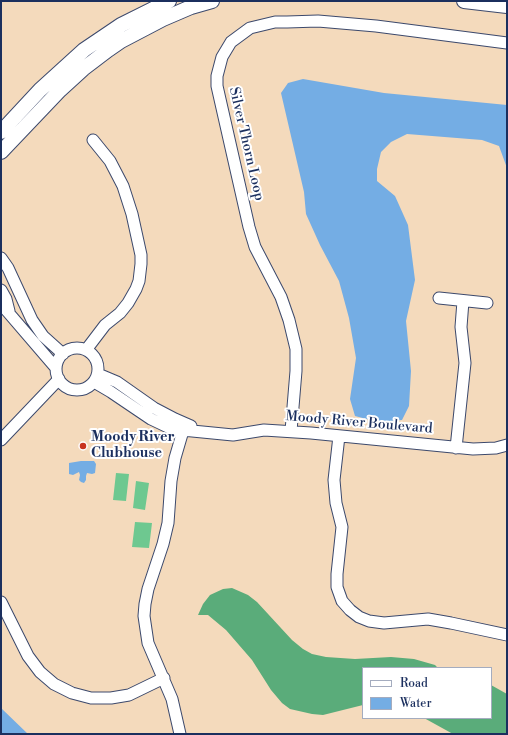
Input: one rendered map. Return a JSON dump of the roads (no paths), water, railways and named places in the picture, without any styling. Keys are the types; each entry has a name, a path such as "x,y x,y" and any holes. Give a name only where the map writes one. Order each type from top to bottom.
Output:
{"main road":[{"path":"1,132 40,90 84,50 121,25 169,1"},
{"path":"1,152 60,90 83,69 104,53 163,19 191,7 212,1"},
{"path":"464,1 507,6"}],"street":[{"name":"Silver Thorn Loop","path":"291,431 296,371 296,349 289,320 281,297 255,247 249,227 217,86 219,66 225,53 232,42 250,28 275,22 296,21 318,21 376,26 507,43"},
{"path":"86,350 105,325 120,313 128,303 139,281 141,264 141,255 132,214 123,186 115,169 93,140"},
{"path":"1,258 32,320 42,336 62,354"},
{"path":"1,440 57,373 58,360 62,354 68,350 76,348 86,350 94,357 97,363 96,378 85,389 78,390 66,387 57,373 10,316 2,298 19,292"},
{"path":"439,298 487,303"},
{"path":"456,448 465,363 461,327 463,301"},
{"name":"Moody River Boulevard","path":"96,378 111,392 151,419 172,429 184,426 208,432 233,435 264,430 291,431 473,449 496,448 507,445"},
{"path":"180,734 172,699 148,643 144,616 148,589 163,544 168,523 173,469 184,426"},
{"path":"339,436 334,480 336,503 342,526 337,574 337,587 342,601 359,617 369,621 384,623 428,619 507,635"},
{"path":"1,602 28,656 40,672 54,684 72,693 91,698 111,698 130,695 164,678"}],"water":[{"path":"303,79 384,93 507,105 507,168 499,146 482,140 407,134 391,142 381,152 377,169 377,181 395,196 408,225 415,280 406,321 411,371 409,406 402,420 378,422 355,416 350,399 356,358 349,318 339,281 306,214 304,192 281,93 288,83"},
{"path":"94,461 96,464 95,473 87,473 84,483 79,480 79,472 73,475 69,474 69,463"},
{"path":"1,708 28,734 1,734"}],"place":[{"name":"Moody River Clubhouse","path":"83,446"}]}
